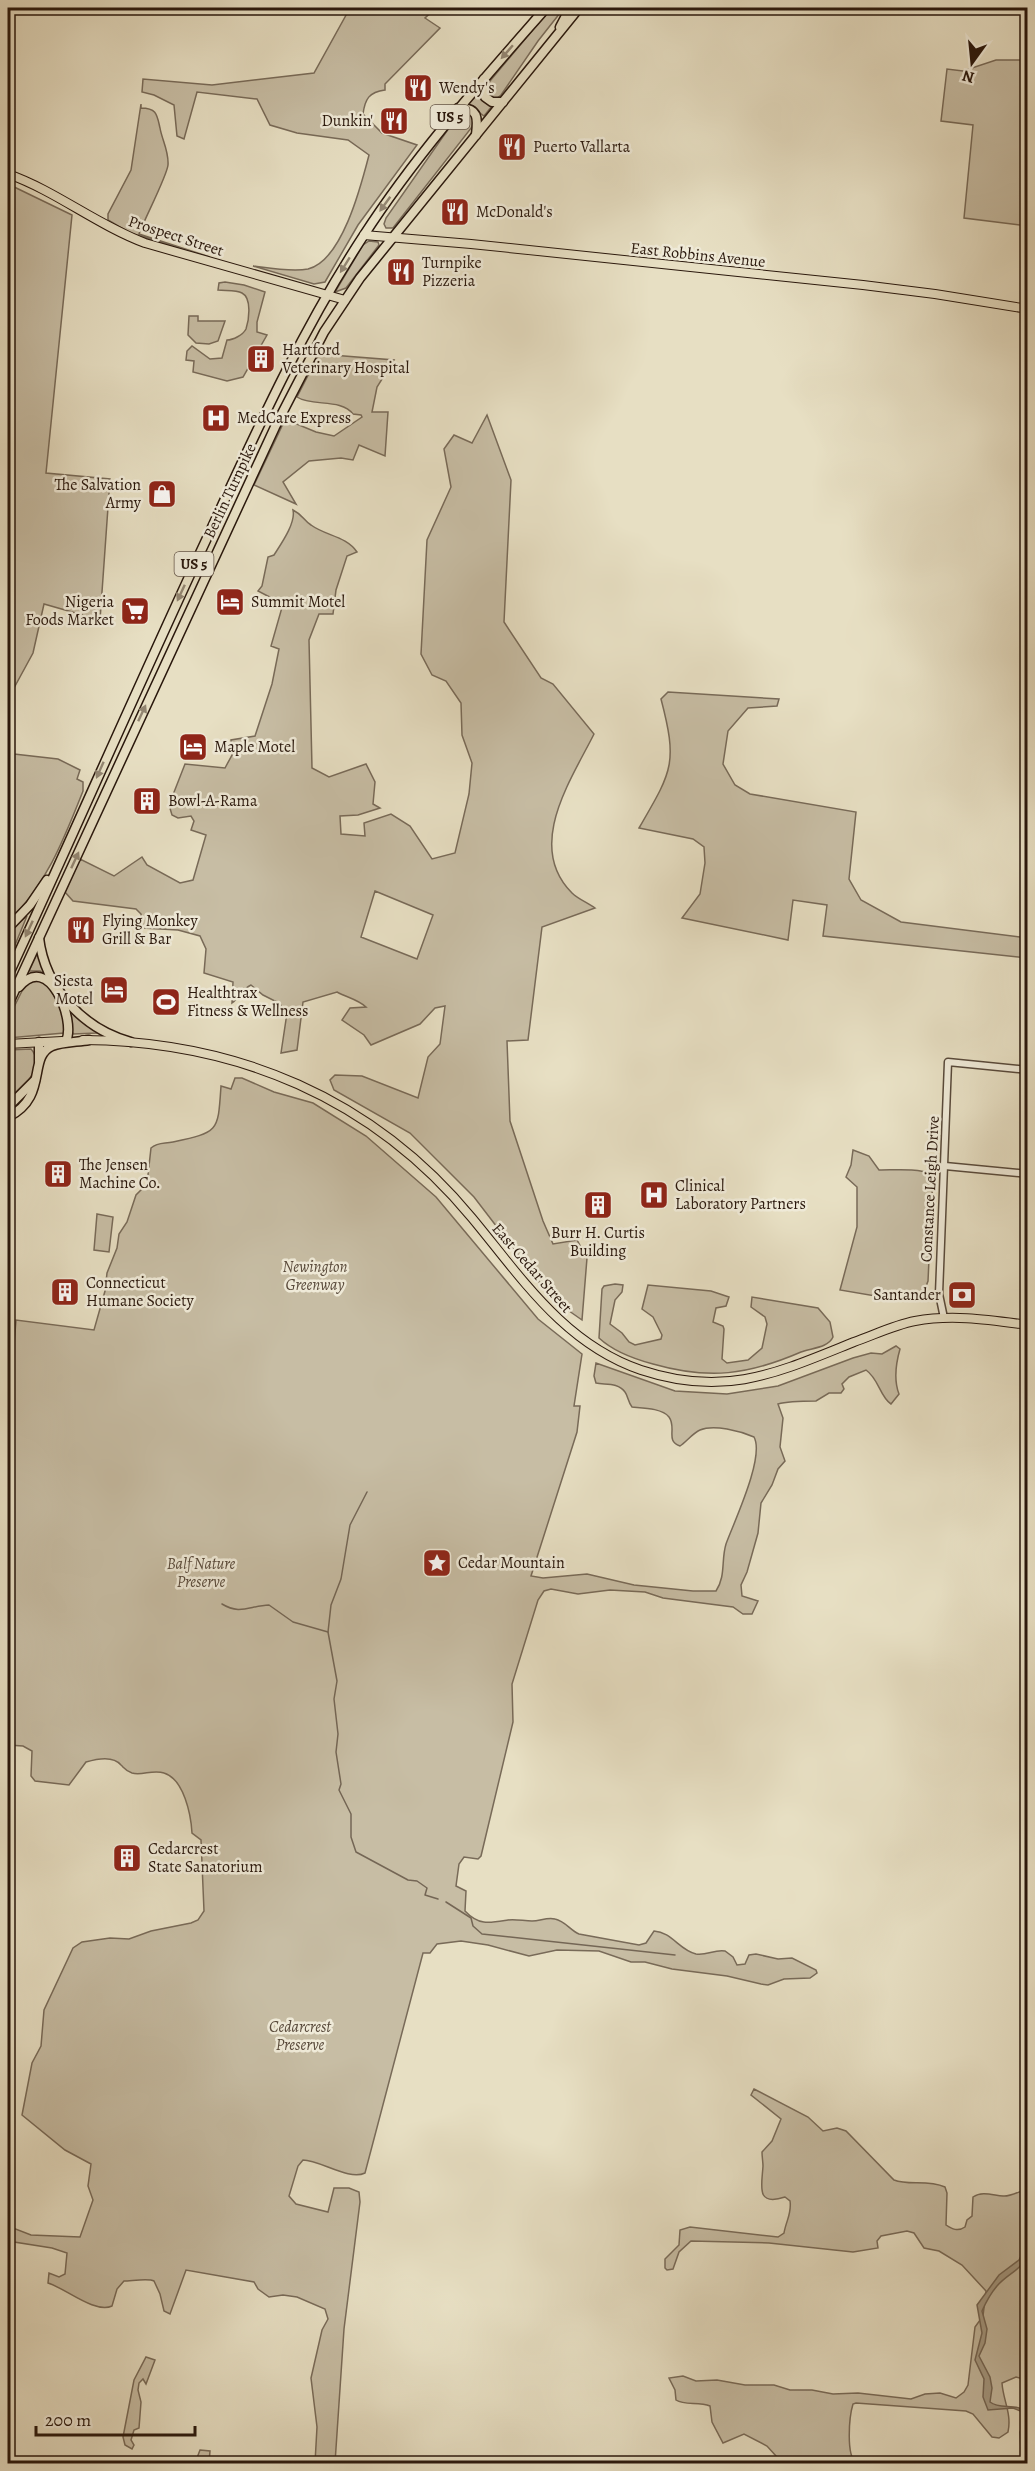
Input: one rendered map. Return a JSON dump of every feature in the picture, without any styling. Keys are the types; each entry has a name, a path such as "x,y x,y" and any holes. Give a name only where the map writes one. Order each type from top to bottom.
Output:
{"highway":[{"name":"Berlin Turnpike","path":"8,976 234,479 283,375 327,295 364,234 427,147 458,108 546,8"},
{"path":"559,33 561,22 570,8"},
{"name":"Berlin Turnpike","path":"9,1001 296,383 345,300 579,8"},
{"path":"484,78 485,97 492,102 503,102"},
{"path":"458,108 466,108 478,116 476,136"},
{"path":"234,479 249,486"},
{"path":"8,928 30,905 64,855"},
{"path":"39,938 43,957 68,1019 69,1030 66,1041"},
{"path":"9,1001 26,979 34,976 46,978 86,1020 106,1033 131,1042"},
{"path":"39,1062 45,1051 52,1046 89,1040"},
{"path":"8,1116 21,1109 35,1089 39,1042"},
{"path":"8,1107 35,1080"}],"main road":[{"name":"Prospect Street","path":"8,174 33,184 135,239 177,254 345,300"},
{"name":"East Robbins Avenue","path":"364,234 863,285 1028,309"},
{"name":"East Cedar Street","path":"8,1044 89,1040 184,1048 255,1067 306,1088 369,1124 406,1152 439,1182 543,1305 577,1336 599,1351 628,1365 667,1377 704,1382 734,1381 768,1376 889,1328 914,1321 976,1318 1028,1325"}],"street":[{"name":"Constance Leigh Drive","path":"944,1318 939,1294 948,1062 1028,1070"},
{"path":"945,1166 1028,1174"}],"green space":[{"path":"350,8 436,8 425,18 440,28 385,84 385,90 375,92 365,104 363,114 382,133 417,145 358,225 325,282 314,284 253,266 301,270 320,263 331,252 348,221 369,155 348,140 297,133 270,125 257,99 197,92 184,139 177,136 174,105 142,92 143,79 212,85 314,73"},
{"path":"551,8 564,8 501,95 496,99 489,97 488,84 490,81"},
{"path":"996,60 1027,60 1027,226 964,218 973,125 941,121 947,69 963,71"},
{"path":"478,92 492,106 484,116 468,104"},
{"path":"141,104 141,108 150,109 157,116 168,165 139,234 210,257 130,233 108,220 108,214 131,170"},
{"path":"464,112 471,113 474,121 472,127 393,228 386,228 384,224 386,218 456,118"},
{"path":"8,184 72,215 46,473 110,479 100,620 44,604 33,653 8,699"},
{"path":"369,241 378,242 379,245 346,288 335,292 363,245"},
{"path":"225,282 265,292 257,322 257,332 267,335 243,377 227,381 193,372 194,361 186,360 187,351 192,346 210,359 222,358 227,340 238,337 246,329 249,315 247,299 240,292 218,290 219,283"},
{"path":"189,316 198,316 198,321 225,321 218,341 209,344 196,343 188,335"},
{"path":"319,354 394,360 377,387 372,412 388,412 385,456 359,445 353,460 341,458 309,461 283,482 296,504 254,485 283,424 292,422 316,432 334,436 362,417 341,406 310,402 297,397"},
{"path":"487,415 511,480 504,622 541,678 553,684 594,734 574,772 557,813 552,834 552,855 559,875 572,893 595,908 542,927 528,1040 507,1041 510,1121 543,1221 553,1244 577,1240 587,1258 582,1320 552,1299 474,1197 410,1133 334,1090 330,1080 335,1075 362,1076 418,1098 428,1057 440,1044 445,1006 435,1008 420,1024 371,1045 364,1035 342,1020 350,1008 366,1007 337,992 303,1002 297,1050 281,1053 287,1013 279,1003 263,995 251,985 232,1003 233,982 204,973 206,949 200,936 178,930 143,928 141,914 136,909 73,901 65,892 80,859 114,876 142,857 147,865 180,883 193,880 206,835 191,830 194,821 191,816 178,818 172,815 169,805 185,764 225,768 232,755 231,740 255,736 272,684 279,649 271,646 283,604 258,591 262,586 268,557 274,555 287,533 292,521 293,510 317,529 342,539 357,552 347,556 336,590 333,614 319,614 309,640 312,768 329,777 366,764 375,782 373,804 380,808 358,815 340,816 341,834 365,836 364,823 391,814 410,826 432,859 455,853 469,794 472,763 462,735 461,703 446,681 432,675 421,654 427,540 451,487 444,449 454,435 472,443","holes":["375,891 433,915 417,959 361,937"]},
{"path":"668,692 779,699 777,706 748,708 728,731 723,764 735,785 750,794 856,812 849,879 861,900 901,922 1027,938 1027,958 823,936 827,905 793,900 788,940 682,918 700,894 705,863 704,847 693,839 639,828 659,793 669,766 669,739 661,699"},
{"path":"8,751 14,754 58,759 80,770 77,779 83,782 83,791 53,861 33,893 8,922"},
{"path":"27,916 8,962 8,932"},
{"path":"38,952 49,978 40,971 29,971"},
{"path":"34,979 48,986 56,999 64,1022 64,1033 8,1038 8,1019 26,983"},
{"path":"60,996 98,1031 97,1033 73,1034"},
{"path":"31,1049 36,1063 34,1071 25,1086 8,1103 8,1050"},
{"path":"235,1078 242,1078 274,1092 313,1103 366,1136 436,1197 538,1319 582,1354 574,1406 580,1406 577,1432 531,1576 543,1578 587,1574 634,1585 693,1591 716,1591 721,1580 726,1544 752,1474 756,1446 754,1437 727,1429 706,1428 697,1431 680,1446 673,1441 671,1421 666,1414 652,1409 632,1407 622,1389 615,1385 596,1383 594,1376 596,1363 675,1391 727,1394 778,1386 853,1358 871,1353 882,1354 896,1346 900,1349 896,1372 899,1394 891,1404 866,1370 849,1377 842,1384 844,1389 841,1393 829,1393 816,1401 778,1404 783,1418 780,1447 785,1461 778,1469 761,1503 758,1533 741,1585 742,1596 758,1601 752,1614 743,1614 733,1607 663,1598 645,1592 610,1590 578,1594 551,1589 544,1591 538,1600 512,1684 513,1722 481,1856 478,1859 464,1857 459,1864 456,1886 466,1891 465,1911 475,1919 485,1922 555,1919 579,1934 639,1945 646,1943 654,1931 660,1932 696,1954 725,1951 733,1957 737,1965 745,1964 749,1955 756,1954 778,1959 792,1958 816,1970 817,1973 810,1978 784,1979 768,1985 727,1976 672,1969 645,1962 631,1962 599,1951 557,1950 529,1956 488,1945 461,1941 437,1944 430,1953 423,1953 365,2173 351,2174 303,2160 298,2166 289,2196 296,2204 328,2212 334,2188 349,2188 359,2192 360,2202 344,2329 335,2463 315,2463 317,2427 311,2378 322,2330 328,2319 325,2309 297,2297 283,2295 269,2297 258,2289 254,2282 186,2270 170,2314 164,2311 154,2281 148,2280 124,2281 117,2289 112,2306 105,2308 89,2304 48,2283 49,2273 59,2277 65,2274 67,2253 52,2248 8,2241 8,2226 31,2235 80,2237 93,2200 88,2186 91,2164 65,2150 22,2115 32,2063 41,2046 44,2010 73,1948 82,1942 110,1938 129,1939 151,1931 191,1923 198,1920 204,1911 201,1840 192,1833 185,1798 177,1782 160,1772 132,1773 114,1760 104,1759 86,1762 69,1785 35,1781 31,1776 32,1751 23,1746 8,1745 8,1419 16,1320 94,1330 119,1234 127,1222 136,1195 147,1184 151,1148 159,1144 199,1136 213,1128 219,1113 221,1086 231,1089"},
{"path":"853,1150 869,1156 879,1170 913,1170 933,1174 928,1281 923,1294 918,1299 899,1300 840,1290 857,1227 857,1187 846,1177 851,1165"},
{"path":"97,1214 113,1217 109,1252 94,1250"},
{"path":"623,1285 622,1292 615,1300 610,1324 635,1345 661,1339 662,1335 653,1317 642,1309 648,1285 711,1291 729,1297 726,1306 716,1308 713,1322 723,1326 722,1359 727,1363 748,1360 762,1348 767,1324 765,1317 751,1307 752,1297 818,1308 830,1322 833,1337 823,1346 746,1370 710,1373 673,1369 631,1357 617,1351 599,1338 602,1289 604,1286"},
{"path":"754,2089 808,2117 823,2131 837,2128 846,2131 894,2180 932,2183 945,2187 947,2193 946,2225 953,2229 965,2227 967,2220 972,2216 973,2197 976,2195 1006,2196 1027,2189 1028,2305 1023,2307 1023,2318 1027,2332 1027,2380 1016,2377 1002,2383 1009,2419 1008,2432 999,2438 992,2437 973,2414 966,2411 856,2403 853,2404 849,2435 851,2452 856,2463 792,2463 777,2457 767,2446 744,2434 723,2443 712,2422 710,2406 676,2400 675,2390 669,2378 683,2376 696,2381 717,2380 745,2385 774,2385 790,2390 812,2390 833,2394 858,2393 911,2399 925,2394 940,2393 956,2398 964,2392 968,2385 975,2327 983,2316 986,2291 962,2265 939,2251 924,2248 914,2233 907,2231 881,2236 877,2241 878,2248 853,2252 769,2243 691,2241 679,2252 673,2269 665,2268 665,2259 679,2245 680,2230 690,2227 778,2237 784,2233 790,2213 790,2201 785,2197 769,2199 762,2192 762,2152 772,2141 781,2119 751,2095"},
{"path":"146,2357 155,2360 146,2384 143,2379 139,2383 141,2402 139,2428 134,2430 131,2440 134,2445 132,2449 125,2445 123,2437 134,2380"},
{"path":"200,2450 210,2451 209,2463 195,2463"}],"shaded area":[{"path":"1027,2244 1027,2253 1022,2264 997,2286 982,2311 987,2329 985,2343 979,2356 990,2377 992,2388 990,2402 994,2405 1019,2408 1027,2414 1027,2463 1022,2464 1020,2432 1025,2419 1023,2412 1013,2408 988,2410 983,2397 984,2379 975,2360 982,2333 977,2305 999,2275 1019,2260"}],"waterway":[{"path":"367,1492 350,1525 341,1579 331,1605 328,1632 337,1681 334,1699 338,1734 336,1752 341,1784 339,1790 351,1814 351,1837 356,1852 408,1880 417,1881 427,1888 425,1895 438,1899"},
{"path":"222,1604 234,1609 269,1605 293,1622 328,1632"},
{"path":"446,1902 471,1918 473,1926 482,1934 675,1955"}],"place":[{"name":"Wendy's","path":"418,88"},
{"name":"Dunkin'","path":"394,121"},
{"name":"Puerto Vallarta","path":"512,147"},
{"name":"McDonald's","path":"455,212"},
{"name":"Turnpike Pizzeria","path":"401,272"},
{"name":"Hartford Veterinary Hospital","path":"261,359"},
{"name":"MedCare Express","path":"216,418"},
{"name":"The Salvation Army","path":"162,494"},
{"name":"Summit Motel","path":"230,602"},
{"name":"Nigeria Foods Market","path":"135,611"},
{"name":"Maple Motel","path":"193,747"},
{"name":"Bowl-A-Rama","path":"147,801"},
{"name":"Flying Monkey Grill & Bar","path":"81,930"},
{"name":"Siesta Motel","path":"114,990"},
{"name":"Healthtrax Fitness & Wellness","path":"166,1002"},
{"name":"The Jensen Machine Co.","path":"58,1174"},
{"name":"Clinical Laboratory Partners","path":"654,1195"},
{"name":"Burr H. Curtis Building","path":"598,1205"},
{"name":"Connecticut Humane Society","path":"65,1292"},
{"name":"Santander","path":"962,1295"},
{"name":"Cedar Mountain","path":"437,1563"},
{"name":"Cedarcrest State Sanatorium","path":"127,1858"}],"park label":[{"name":"Newington Greenway","path":"315,1276"},
{"name":"Balf Nature Preserve","path":"201,1573"},
{"name":"Cedarcrest Preserve","path":"300,2036"}]}
